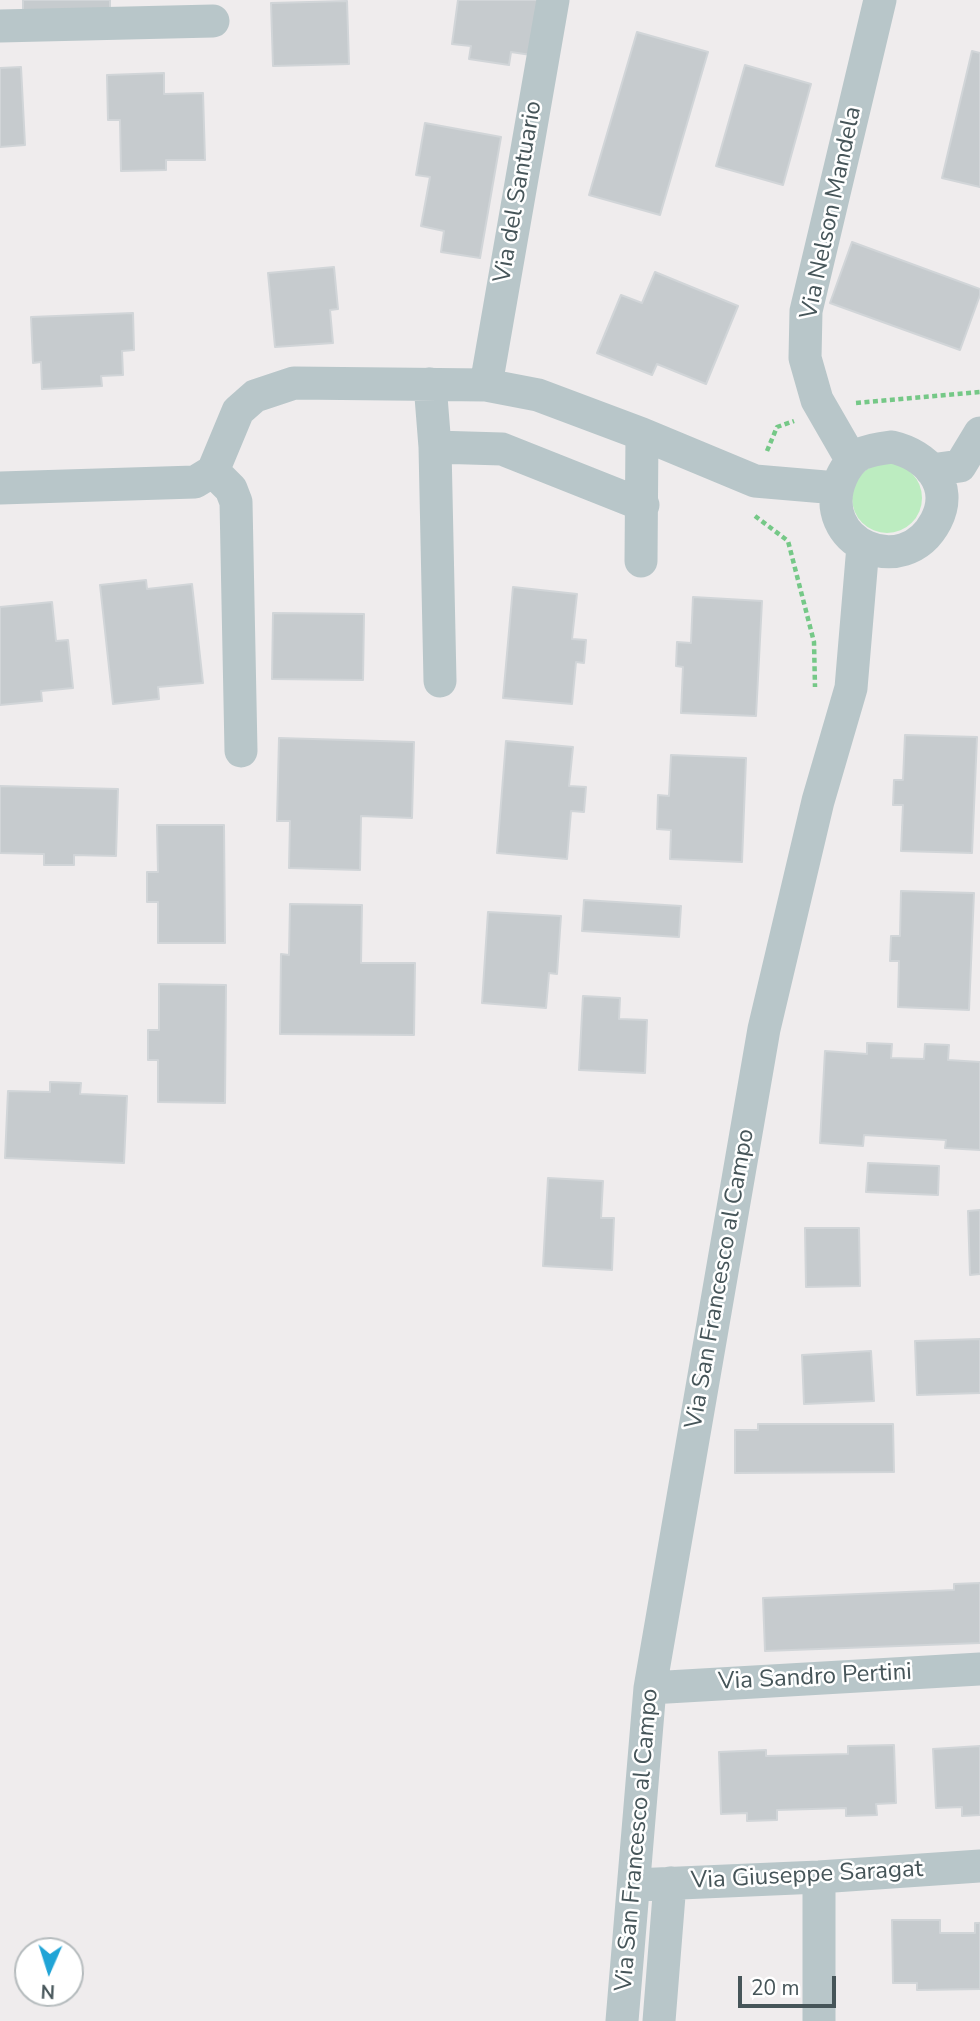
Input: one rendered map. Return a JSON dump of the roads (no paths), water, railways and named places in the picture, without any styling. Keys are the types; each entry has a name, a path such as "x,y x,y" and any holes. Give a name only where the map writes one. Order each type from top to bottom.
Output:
{"street":[{"name":"Via del Santuario","path":"486,385 553,0"},
{"name":"Via Nelson Mandela","path":"851,459 817,400 805,358 806,311 880,0"},
{"path":"0,26 213,21"},
{"path":"0,488 195,482 212,471 220,458 238,411 255,396 294,383 486,385 538,395 755,481 836,488"},
{"path":"430,384 435,447 440,681"},
{"path":"957,470 924,461 909,452 892,447 873,449 851,459 836,488 840,522 848,534 863,546 883,552 915,545 930,533 938,517 941,503 939,485 957,470 980,433"},
{"path":"641,561 642,434"},
{"path":"435,447 502,449 643,505"},
{"path":"212,471 231,489 236,502 241,751"},
{"name":"Via San Francesco al Campo","path":"622,2021 650,1688 764,1029 817,800 851,688 863,546"},
{"name":"Via Sandro Pertini","path":"650,1688 980,1669"},
{"name":"Via Giuseppe Saragat","path":"634,1885 819,1877 980,1866"},
{"path":"819,1877 819,2021"},
{"path":"659,2021 670,1884"}]}
